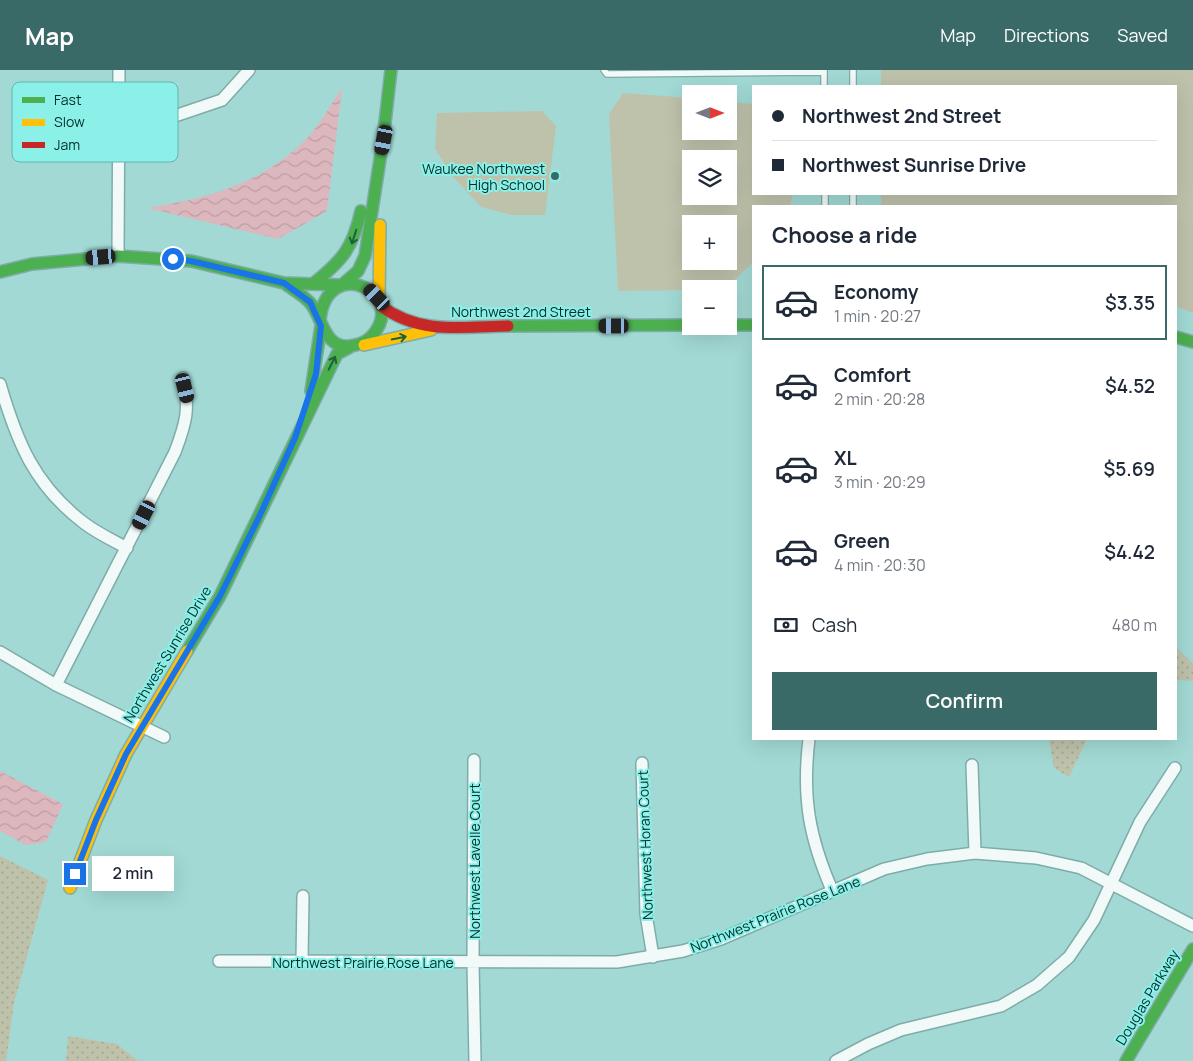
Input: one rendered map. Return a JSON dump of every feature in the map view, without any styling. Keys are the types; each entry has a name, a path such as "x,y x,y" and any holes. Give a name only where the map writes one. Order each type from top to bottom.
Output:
{"street":[{"path":"178,115 222,100 249,70"},
{"path":"320,323 320,310 323,300 330,291 341,285 358,271 365,256 384,140 391,70"},
{"path":"314,283 339,263 351,247 373,158 384,140"},
{"path":"284,283 310,302 320,323 334,342 354,346 367,342 377,331 382,317 378,244 386,167 384,140"},
{"path":"118,256 119,162"},
{"path":"0,272 32,264 118,256 191,261 284,283 360,284 370,289 380,304"},
{"name":"Northwest 2nd Street","path":"380,304 392,314 416,325 440,327 682,325"},
{"name":"Northwest Sunrise Drive","path":"295,438 316,374 320,323"},
{"path":"737,325 752,325"},
{"name":"Northwest 2nd Street","path":"354,346 440,327"},
{"path":"1177,337 1193,342"},
{"name":"Northwest Sunrise Drive","path":"70,888 107,793 142,726 220,596 337,354 354,346"},
{"path":"56,685 127,548 184,428 188,414 188,398 182,378"},
{"path":"0,384 23,452 50,493 85,524 127,548"},
{"path":"0,652 56,685 164,737"},
{"path":"809,740 806,789 809,826 818,858 832,890"},
{"name":"Northwest Lavelle Court","path":"474,760 473,962 475,1061"},
{"name":"Northwest Horan Court","path":"642,763 646,914 653,957"},
{"path":"972,764 975,853"},
{"path":"836,1061 868,1044 901,1030 1001,1006 1037,985 1069,957 1094,920 1140,822 1175,768"},
{"name":"Northwest Prairie Rose Lane","path":"219,961 596,963 653,957 683,951 721,939 884,869 926,859 975,853 1036,858 1081,868 1193,926"},
{"path":"302,961 303,896"},
{"name":"Douglas Parkway","path":"1126,1061 1193,949"}],"lane":[{"path":"604,70 607,74 824,71 824,85"},
{"path":"852,70 852,85"}],"green space":[{"path":"881,70 1193,70 1193,313 1177,306 1177,205 881,205 881,195 1177,195 1177,85 881,85"},
{"path":"623,93 682,97 682,140 738,140 738,103 752,104 752,195 793,195 790,205 752,205 752,264 734,280 682,280 682,290 618,291 609,114"},
{"path":"542,111 556,126 545,215 512,215 481,207 455,179 435,149 437,113"},
{"path":"1177,648 1193,664 1193,681 1177,680"},
{"path":"1049,740 1087,740 1069,777 1054,768"},
{"path":"0,856 48,880 14,1003 6,1061 0,1061"},
{"path":"68,1036 117,1044 138,1061 66,1061"}],"water":[{"path":"342,88 327,211 278,239 147,208 211,194 251,179 269,169 304,141 319,123"},
{"path":"0,771 63,804 46,842 26,845 0,831"}],"traffic: fast":[{"path":"343,284 358,271 365,256 383,140 391,70"},
{"path":"314,283 340,260 350,244 361,211"},
{"path":"0,272 32,264 118,256 191,261 284,283 339,285"},
{"path":"284,283 302,295 311,304 330,338 342,346 359,344 371,337 381,321 381,307 374,295 363,287 350,284 337,288 326,299 320,320"},
{"path":"508,326 682,325"},
{"path":"737,325 752,325"},
{"path":"311,391 321,326"},
{"path":"1177,337 1193,342"},
{"path":"187,651 220,596 337,354 350,347"},
{"path":"1126,1061 1193,949"}],"traffic: slow":[{"path":"379,302 380,225"},
{"path":"364,345 431,330"},
{"path":"70,888 96,820 126,754 187,651"}],"traffic: jam":[{"path":"381,306 411,322 426,325 458,328 508,326"}],"place":[{"name":"Waukee Northwest High School","path":"555,176"}],"route":[{"path":"75,874 107,793 126,754 220,596 259,517 295,438 316,374 321,326 320,320 310,302 284,283 191,261 173,259"}]}
